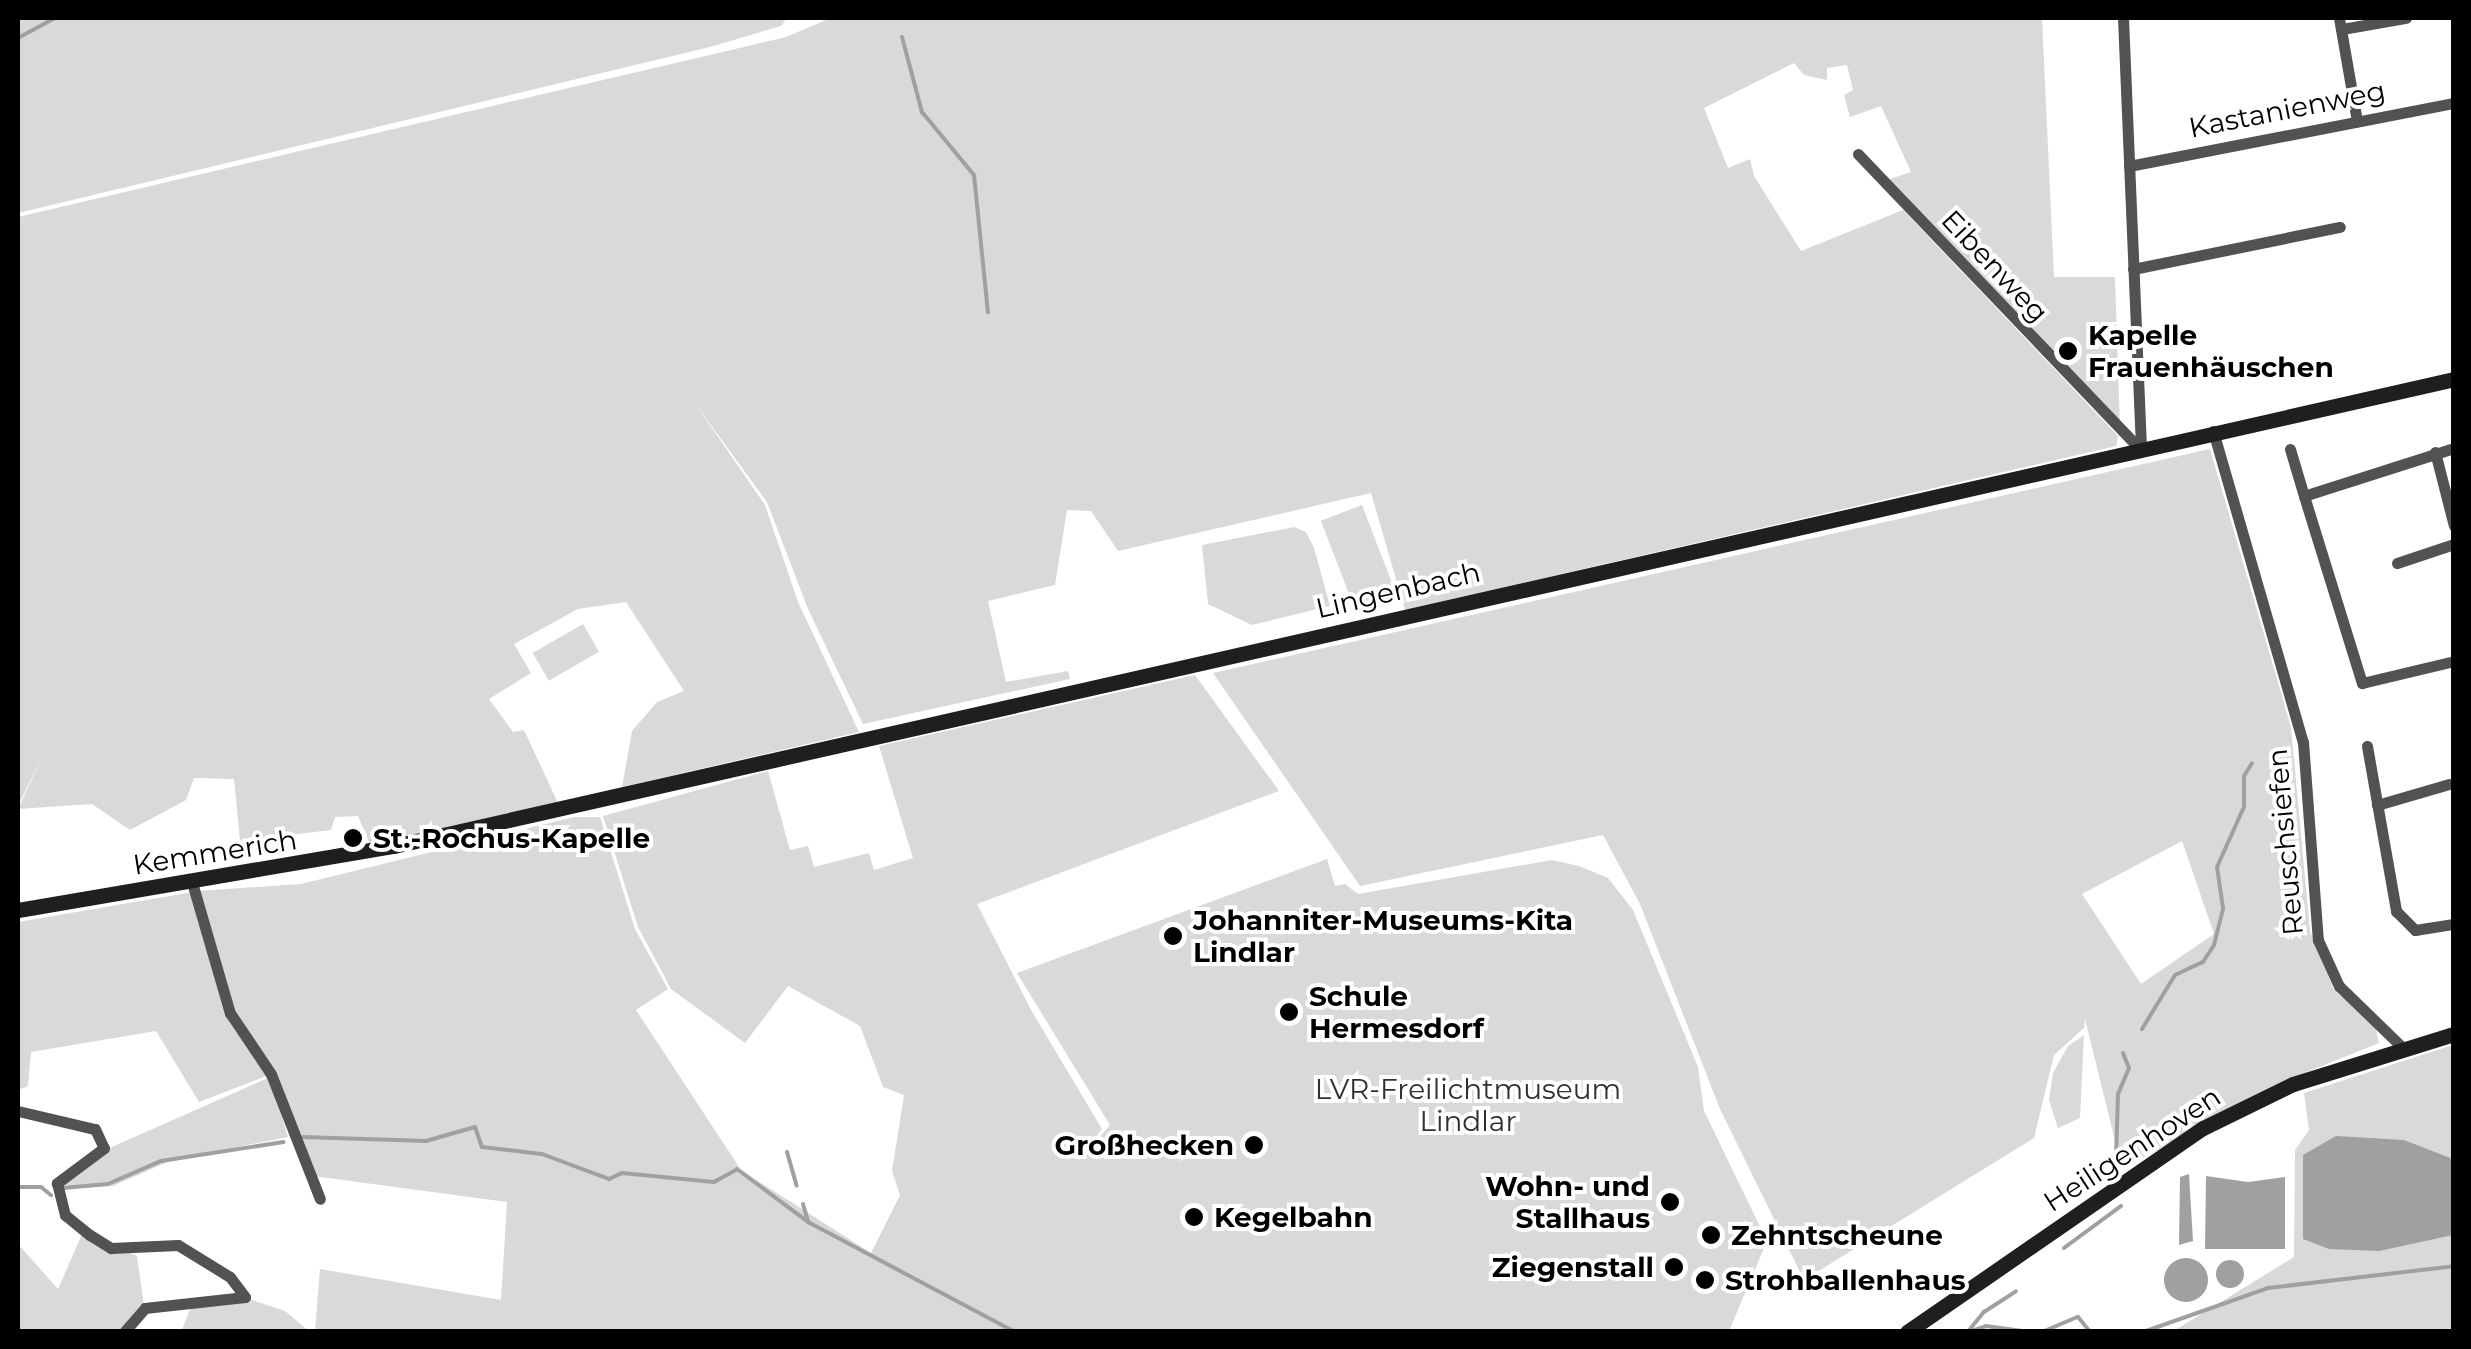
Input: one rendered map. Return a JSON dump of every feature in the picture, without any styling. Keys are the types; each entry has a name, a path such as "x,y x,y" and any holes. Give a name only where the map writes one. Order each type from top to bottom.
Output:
{"street":[{"path":"2124,18 2141,450"},
{"path":"2356,121 2340,23 2406,18"},
{"name":"Kastanienweg","path":"2129,166 2454,103"},
{"name":"Eibenweg","path":"1858,154 2141,450"},
{"path":"2134,269 2340,227"},
{"name":"Lingenbach","path":"594,799 2213,431 2454,380"},
{"name":"Reuschsiefen","path":"2213,431 2303,742 2318,940 2339,986 2404,1048"},
{"path":"2304,496 2454,448"},
{"path":"2290,449 2362,683 2454,662"},
{"path":"2435,452 2454,526"},
{"path":"2397,563 2454,544"},
{"path":"2367,746 2396,911 2415,930 2454,924"},
{"path":"2377,804 2449,784"},
{"name":"Kemmerich","path":"18,910 191,880 292,868 594,799"},
{"path":"191,880 230,1013 271,1074 320,1198"},
{"name":"Heiligenhoven","path":"1907,1332 2203,1128 2294,1084 2454,1034"},
{"path":"18,1111 95,1129 104,1148 57,1184 64,1215 110,1248 178,1245 230,1277 245,1296 145,1308 124,1332"}],"green space":[{"path":"18,18 787,18 781,26 710,47 18,213"},
{"path":"831,18 2042,18 2054,277 2115,277 2120,429 1884,181 1911,172 1881,106 1850,117 1844,95 1853,90 1847,65 1827,68 1827,80 1804,75 1794,63 1704,108 1728,168 1750,159 1754,176 1801,251 1903,210 2118,436 2116,446 1405,610 1371,493 1118,551 1091,511 1067,510 1055,585 988,601 1006,682 1068,671 1070,679 863,724 808,609 767,502 694,402 765,505 798,602 859,732 622,787 632,731 657,702 684,691 626,602 578,609 514,644 531,673 489,699 513,732 524,730 558,803 371,847 358,816 335,817 331,830 240,841 234,779 194,778 186,800 130,830 92,804 18,809 43,755 18,806 18,217 786,37"},
{"path":"2210,449 2291,727 2310,931 2334,990 2375,1025 2379,1043 2292,1078 2122,1169 2085,1019 2084,1028 2054,1055 2034,1138 1804,1280 1720,1109 1640,904 1603,835 1360,886 1213,673","holes":["2182,841 2214,934 2141,984 2082,894"]},
{"path":"1362,505 1396,594 1355,609 1321,521"},
{"path":"1294,527 1306,532 1314,548 1330,606 1252,625 1208,604 1202,545"},
{"path":"583,624 599,652 549,681 533,653"},
{"name":"LVR-Freilichtmuseum Lindlar","path":"1195,675 1279,791 977,904 1031,1010 1102,1129 1076,1163 1110,1125 1017,973 1327,859 1335,886 1345,884 1358,894 1552,860 1579,866 1608,878 1633,910 1698,1067 1704,1111 1767,1241 1729,1331 315,1331 320,1269 501,1300 507,1202 313,1176 294,1125 232,1012 196,891 301,884 574,817 600,817 635,929 668,989 636,1010 741,1170 871,1253 900,1195 892,1171 904,1095 883,1087 860,1026 788,986 745,1043 671,989 638,927 603,816 768,771 790,850 808,846 814,867 869,853 874,870 913,858 879,746"},
{"path":"193,892 222,993 269,1075 199,1102 156,1031 31,1052 28,1086 18,1090 18,922"},
{"path":"2084,1035 2080,1118 2058,1128 2049,1100 2053,1073 2068,1046"},
{"path":"2453,1045 2453,1331 2172,1332 2294,1257 2295,1150 2309,1130 2304,1093"},
{"path":"270,1077 288,1137 172,1160 113,1186 59,1189 105,1150"},
{"path":"83,1232 137,1256 144,1306 122,1331 18,1331 18,1244 58,1289"},
{"path":"246,1298 285,1311 309,1331 181,1332 191,1307"}],"shaded area":[{"path":"2336,1136 2404,1140 2453,1159 2453,1235 2379,1251 2329,1249 2303,1239 2303,1155"},
{"path":"2189,1174 2193,1241 2179,1245 2180,1177"},
{"path":"2206,1176 2248,1182 2285,1177 2285,1249 2205,1249"},
{"path":"2186,1258 2202,1264 2208,1280 2202,1296 2186,1302 2170,1296 2164,1280 2170,1264"},
{"path":"2230,1260 2240,1264 2244,1274 2240,1284 2230,1288 2220,1284 2216,1274 2220,1264"}],"waterway":[{"path":"18,38 55,18"},
{"path":"902,37 922,112 974,175 988,312"},
{"path":"2142,1029 2175,975 2203,962 2214,945 2223,908 2217,867 2244,807 2244,776 2252,763"},
{"path":"2116,1158 2118,1094 2129,1068 2123,1053"},
{"path":"303,1137 426,1141 475,1127 482,1147 542,1154 609,1179 622,1173 714,1182 737,1169 808,1222"},
{"path":"63,1188 108,1184 161,1161 284,1142"},
{"path":"787,1152 797,1186"},
{"path":"18,1187 41,1187 51,1195"},
{"path":"803,1204 808,1222 1015,1332"},
{"path":"2064,1248 2121,1206"},
{"path":"2143,1332 2268,1288 2454,1266"},
{"path":"1970,1329 1984,1312 2016,1291"},
{"path":"2042,1332 2078,1317 2090,1332"},
{"path":"1968,1332 1986,1326 2030,1332"}],"place":[{"name":"Kapelle Frauenhäuschen","path":"2068,351"},
{"name":"St.-Rochus-Kapelle","path":"353,838"},
{"name":"Johanniter-Museums-Kita Lindlar","path":"1173,936"},
{"name":"Schule Hermesdorf","path":"1289,1012"},
{"name":"Großhecken","path":"1254,1145"},
{"name":"Wohn- und Stallhaus","path":"1670,1202"},
{"name":"Kegelbahn","path":"1194,1217"},
{"name":"Zehntscheune","path":"1711,1235"},
{"name":"Ziegenstall","path":"1674,1267"},
{"name":"Strohballenhaus","path":"1705,1280"}]}
